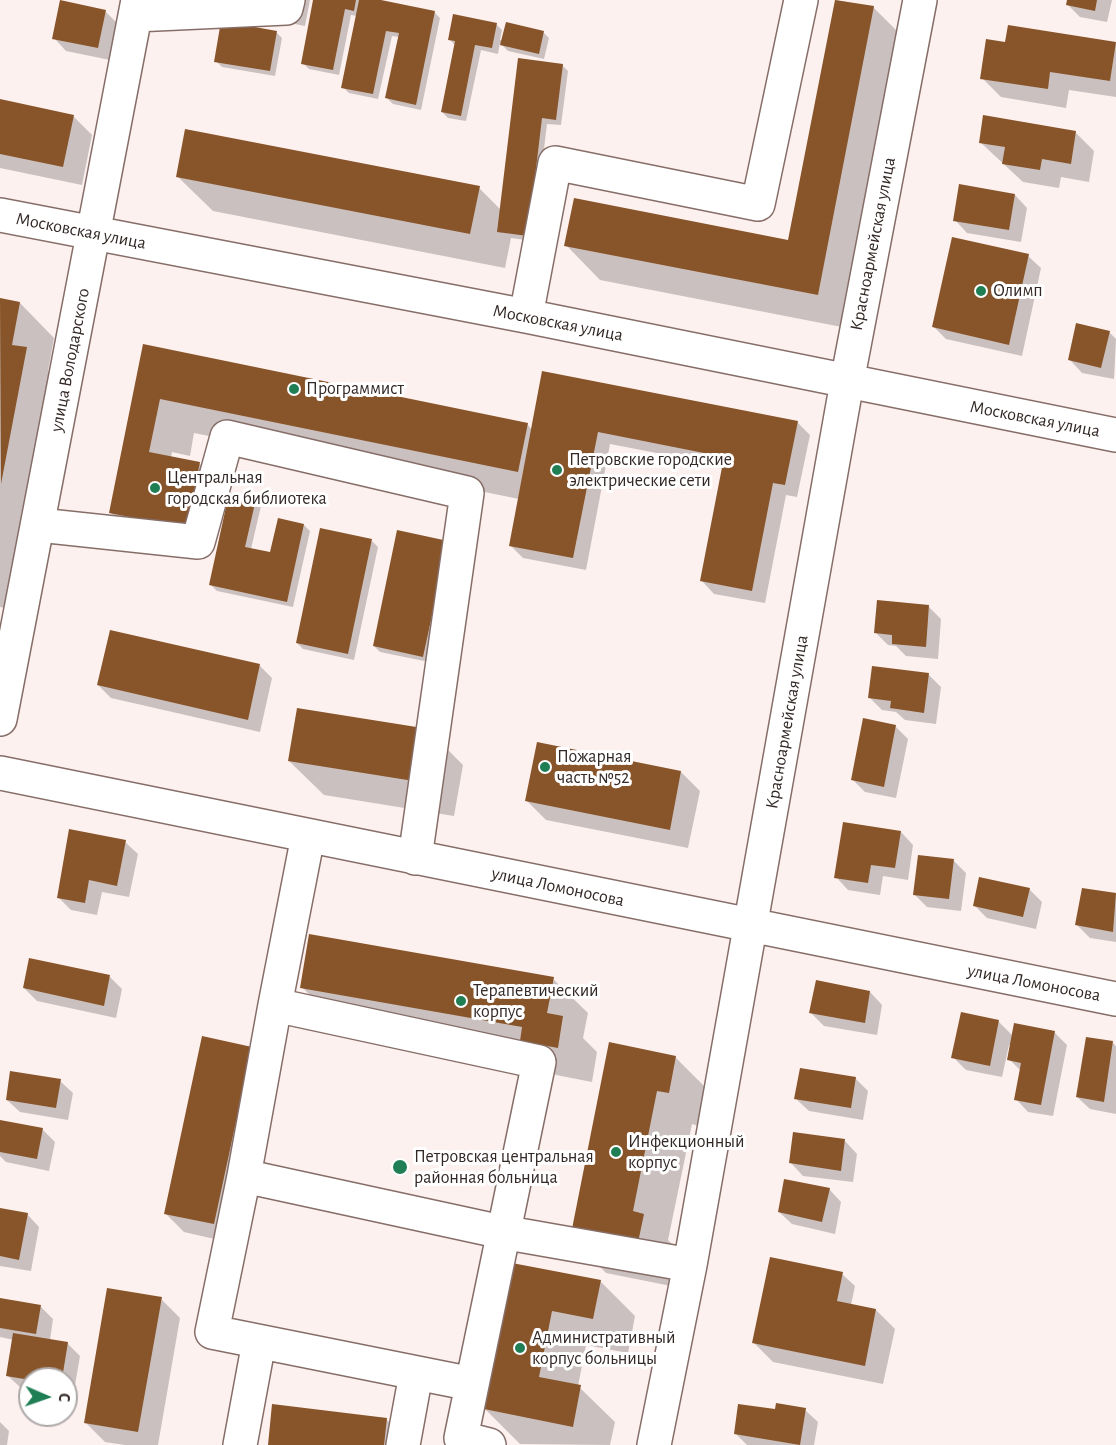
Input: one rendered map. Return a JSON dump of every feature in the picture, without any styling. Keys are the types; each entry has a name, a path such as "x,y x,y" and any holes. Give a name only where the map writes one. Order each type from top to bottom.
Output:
{"street":[{"path":"136,7 286,8 288,0"},
{"path":"526,316 555,163 758,204 801,0"},
{"name":"Красноармейская улица","path":"654,1445 690,1265 847,382 920,0"},
{"name":"улица Володарского","path":"0,719 39,525 136,7"},
{"name":"Московская улица","path":"0,215 526,316 1116,435"},
{"path":"39,525 198,542 226,437 467,493 415,858"},
{"name":"улица Ломоносова","path":"0,773 750,927 1116,999"},
{"path":"308,836 212,1332 472,1384"},
{"path":"275,1005 539,1062 461,1438 489,1445"},
{"path":"244,1176 502,1232 690,1265"},
{"path":"240,1445 259,1342"},
{"path":"403,1445 416,1374"}],"building":[{"path":"60,0 106,10 98,48 52,39"},
{"path":"313,0 356,0 354,11 345,9 333,70 301,64"},
{"path":"359,0 381,0 435,11 416,105 385,98 399,33 386,31 373,94 341,88"},
{"path":"835,0 874,6 818,295 564,246 574,198 788,240"},
{"path":"1067,0 1097,0 1095,11 1066,5"},
{"path":"453,14 497,23 492,48 475,45 461,116 441,112 455,41 448,40"},
{"path":"221,21 277,31 270,71 214,62"},
{"path":"506,22 544,31 539,54 500,45"},
{"path":"1008,25 1116,42 1110,81 1050,72 1048,89 980,79 986,39 1005,42"},
{"path":"518,58 563,64 556,120 542,118 528,236 497,232"},
{"path":"0,99 74,115 63,167 0,154"},
{"path":"983,115 1076,131 1071,164 1042,159 1040,170 1002,164 1005,147 979,143"},
{"path":"185,129 480,186 470,234 176,177"},
{"path":"959,184 1015,194 1009,230 953,221"},
{"name":"Олимп","path":"952,237 1029,254 1009,345 932,327"},
{"path":"0,298 20,302 12,345 27,347 1,484"},
{"path":"1076,323 1110,331 1101,368 1068,360"},
{"path":"143,344 528,423 518,472 160,399 149,452 200,462 187,528 109,513"},
{"name":"Петровские городские электрические сети","path":"542,371 798,421 785,485 773,483 752,591 700,581 724,457 598,432 573,558 509,546"},
{"path":"229,493 256,499 245,547 270,552 278,518 304,524 287,602 209,585"},
{"path":"320,528 372,539 348,654 296,643"},
{"path":"397,530 448,541 423,657 373,646"},
{"path":"877,600 929,605 926,647 892,644 892,635 874,633"},
{"path":"110,630 260,664 248,720 97,685"},
{"path":"872,666 929,673 924,713 890,708 891,701 868,698"},
{"path":"297,708 429,729 420,782 288,761"},
{"path":"863,718 896,725 884,787 851,780"},
{"path":"537,742 681,771 670,830 525,801"},
{"path":"843,822 901,831 895,868 871,865 868,883 834,878"},
{"path":"69,829 126,840 117,886 89,880 85,903 57,898"},
{"path":"918,855 954,859 949,899 913,895"},
{"path":"979,877 1030,888 1023,917 973,906"},
{"path":"1082,888 1116,893 1113,932 1075,925"},
{"name":"Терапевтический корпус","path":"309,934 554,977 547,1013 563,1016 558,1048 520,1041 522,1027 300,988"},
{"path":"29,958 110,975 104,1006 23,988"},
{"path":"816,980 870,991 865,1023 809,1013"},
{"path":"961,1012 999,1020 990,1066 951,1058"},
{"path":"1014,1023 1055,1031 1041,1105 1014,1100 1021,1063 1007,1060"},
{"path":"202,1036 252,1047 214,1224 164,1214"},
{"path":"1086,1037 1113,1041 1104,1102 1076,1097"},
{"name":"Инфекционный корпус","path":"609,1042 676,1056 669,1093 657,1091 633,1211 644,1214 636,1252 570,1239"},
{"path":"800,1068 856,1077 851,1108 794,1099"},
{"path":"10,1071 61,1079 56,1108 6,1100"},
{"path":"0,1120 43,1128 37,1159 0,1152"},
{"path":"793,1132 845,1139 841,1171 789,1163"},
{"path":"784,1179 830,1188 822,1222 778,1212"},
{"path":"0,1208 28,1213 19,1260 0,1256"},
{"path":"770,1257 843,1272 837,1301 876,1309 865,1366 752,1343"},
{"name":"Административный корпус больницы","path":"512,1263 601,1280 593,1319 552,1311 539,1377 581,1385 573,1427 484,1409"},
{"path":"107,1288 162,1297 138,1432 84,1423"},
{"path":"0,1298 41,1305 36,1334 0,1328"},
{"path":"13,1333 68,1342 64,1367 18,1367 18,1378 6,1376"},
{"path":"776,1403 806,1408 800,1445 734,1434 738,1404 775,1409"},
{"path":"272,1404 387,1418 384,1445 268,1445"}],"place":[{"name":"Олимп","path":"981,291"},
{"name":"Программист","path":"294,389"},
{"name":"Петровские городские электрические сети","path":"557,470"},
{"name":"Центральная городская библиотека","path":"155,488"},
{"name":"Пожарная часть №52","path":"545,767"},
{"name":"Терапевтический корпус","path":"461,1001"},
{"name":"Инфекционный корпус","path":"616,1152"},
{"name":"Петровская центральная районная больница","path":"400,1167"},
{"name":"Административный корпус больницы","path":"520,1348"}]}
